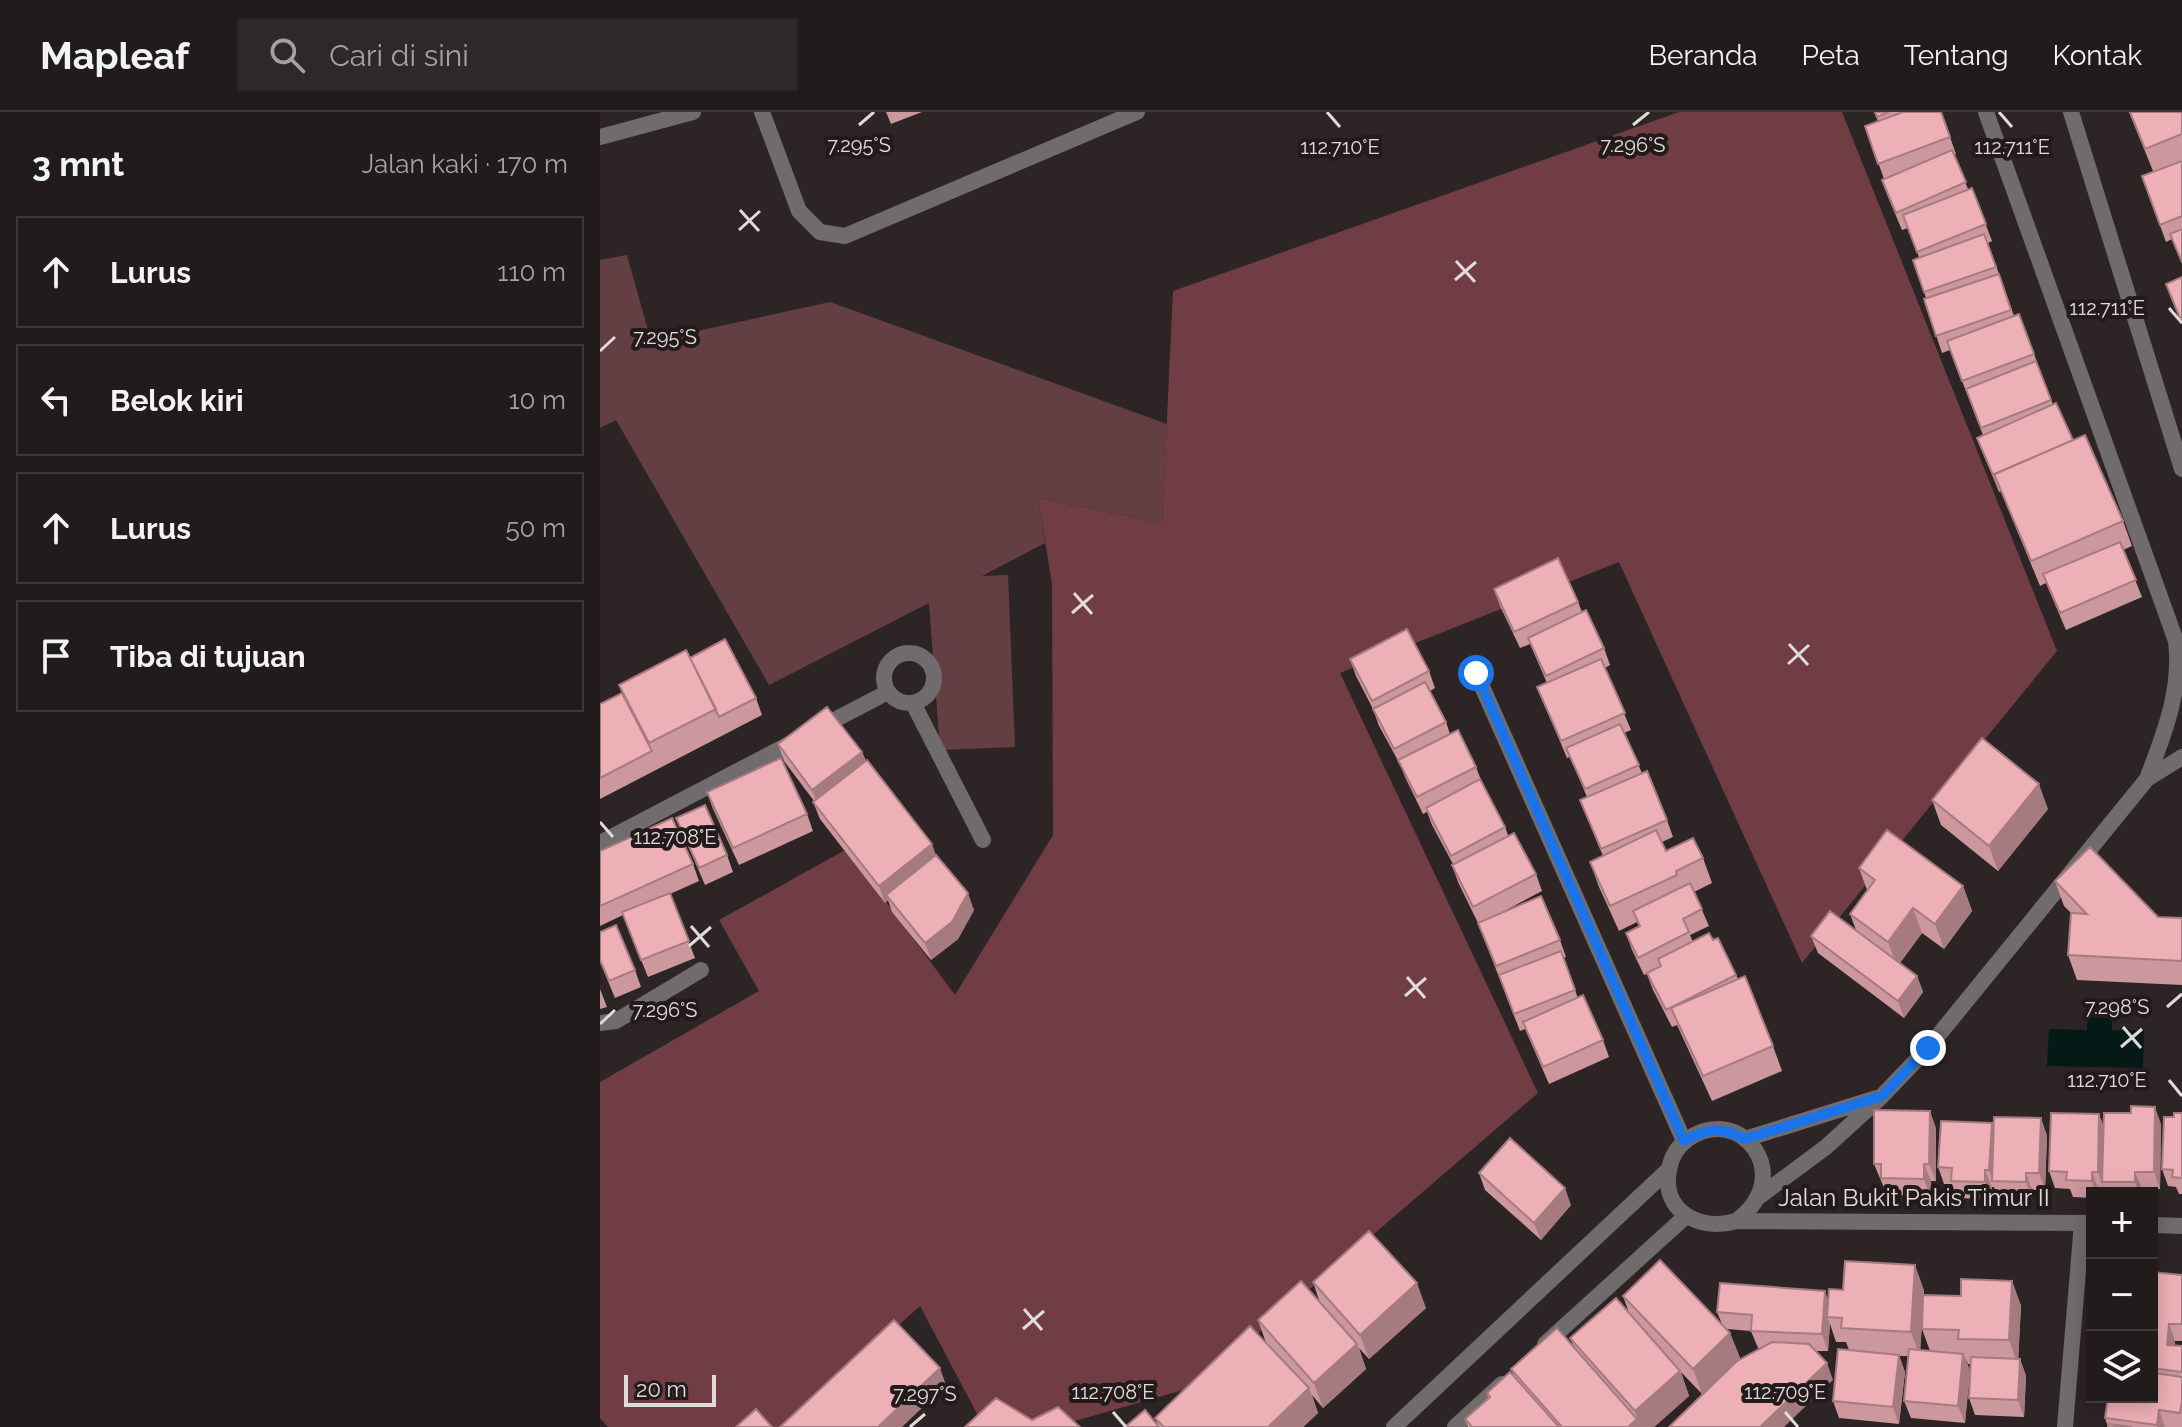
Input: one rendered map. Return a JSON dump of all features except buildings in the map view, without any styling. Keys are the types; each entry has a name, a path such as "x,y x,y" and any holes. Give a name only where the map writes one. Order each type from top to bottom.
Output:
{"street":[{"path":"600,137 693,112"},
{"path":"762,112 799,211 820,232 845,236 1137,112"},
{"path":"1986,112 2176,641 2180,661 2177,692 2147,779"},
{"path":"2071,112 2182,469"},
{"path":"907,653 920,656 930,664 935,675 933,688 925,698 913,703 903,703 888,692 884,680 887,668 896,658 907,653"},
{"path":"1476,673 1684,1141"},
{"path":"600,843 888,692"},
{"path":"913,703 983,840"},
{"path":"1760,1196 1826,1147 1882,1096 1928,1048 2147,779 2182,757"},
{"path":"600,1023 616,1021 701,970"},
{"path":"1745,1139 1882,1096"},
{"path":"1731,1131 1756,1150 1763,1165 1764,1181 1751,1211 1736,1221 1710,1225 1697,1223 1686,1216 1675,1203 1668,1187 1668,1170 1673,1154 1684,1141 1698,1133 1731,1131"},
{"path":"1394,1427 1668,1170"},
{"path":"1536,1353 1686,1216"},
{"name":"Jalan Bukit Pakis Timur II","path":"1736,1221 2086,1223"},
{"path":"2158,1225 2182,1226"},
{"path":"2065,1427 2086,1232"},
{"path":"1455,1427 1513,1374"}],"shaded area":[{"path":"1679,112 1842,112 2057,651 1802,963 1619,562 1340,673 1538,1093 1197,1386 1054,1427 984,1427 920,1306 785,1427 608,1427 600,1418 600,1082 759,991 719,920 847,849 955,995 1053,835 1052,584 1038,498 1162,523 1173,291"},
{"path":"627,255 651,341 830,302 1167,424 1162,523 1038,498 1045,543 982,576 1008,575 1015,747 940,750 929,603 769,685 616,420 600,428 600,260"}],"water":[{"path":"2088,1002 2112,1002 2112,1030 2144,1030 2143,1068 2047,1066 2049,1029 2087,1030"}],"route":[{"path":"1476,673 1684,1141 1698,1133 1714,1130 1731,1131 1745,1139 1882,1096 1928,1048"}]}
